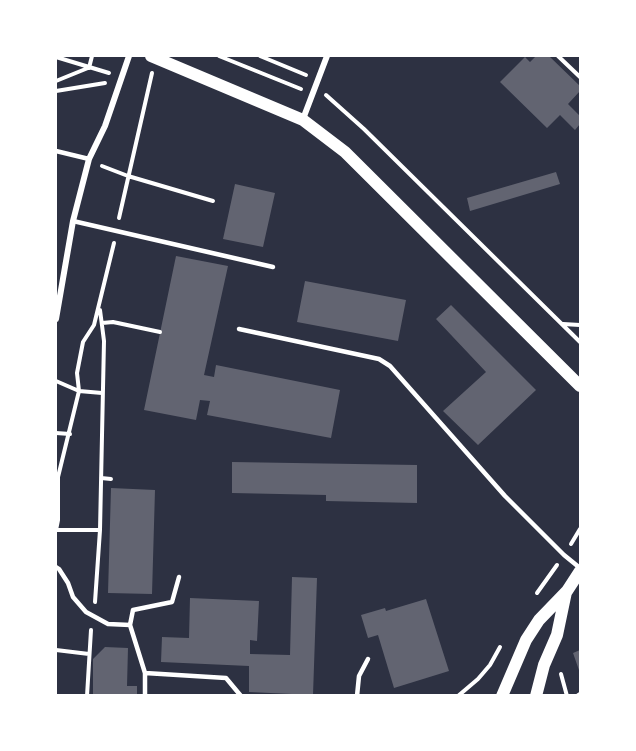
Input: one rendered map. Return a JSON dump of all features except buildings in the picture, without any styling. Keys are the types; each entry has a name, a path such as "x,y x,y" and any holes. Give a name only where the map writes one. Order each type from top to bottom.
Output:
{"main road":[{"path":"151,56 303,120 345,152 580,386"},
{"path":"502,696 526,640 538,620 567,591 580,570"},
{"path":"536,696 544,665 557,635 567,591"}],"street":[{"path":"56,319 73,221 89,159 105,126 129,56"},
{"path":"303,120 327,56"}],"lane":[{"path":"56,151 89,159"},
{"path":"73,221 273,267"},
{"path":"239,329 379,359 390,366 505,496 580,570"},
{"path":"56,567 68,583 73,597 94,618 108,624 130,625"},
{"path":"145,696 145,674 130,625 132,610 172,602 179,577"},
{"path":"357,696 359,676 368,659"},
{"path":"145,674 226,678 241,696"}],"path":[{"path":"89,68 92,56"},
{"path":"219,56 299,89 316,87"},
{"path":"260,56 305,74 580,342"},
{"path":"558,56 580,77"},
{"path":"56,57 89,68"},
{"path":"56,81 89,68"},
{"path":"56,91 104,84 113,75"},
{"path":"100,530 56,530 58,477 79,390 76,373 83,342 94,325 99,307 128,176 136,150 148,87"},
{"path":"89,159 105,168 128,176 213,201"},
{"path":"87,696 100,530 104,341 99,307"},
{"path":"102,323 113,322 160,332"},
{"path":"563,324 580,325"},
{"path":"56,381 79,390 102,393"},
{"path":"56,433 70,434"},
{"path":"101,478 111,478"},
{"path":"458,696 478,679 490,665 500,647"},
{"path":"56,650 89,654"}]}
